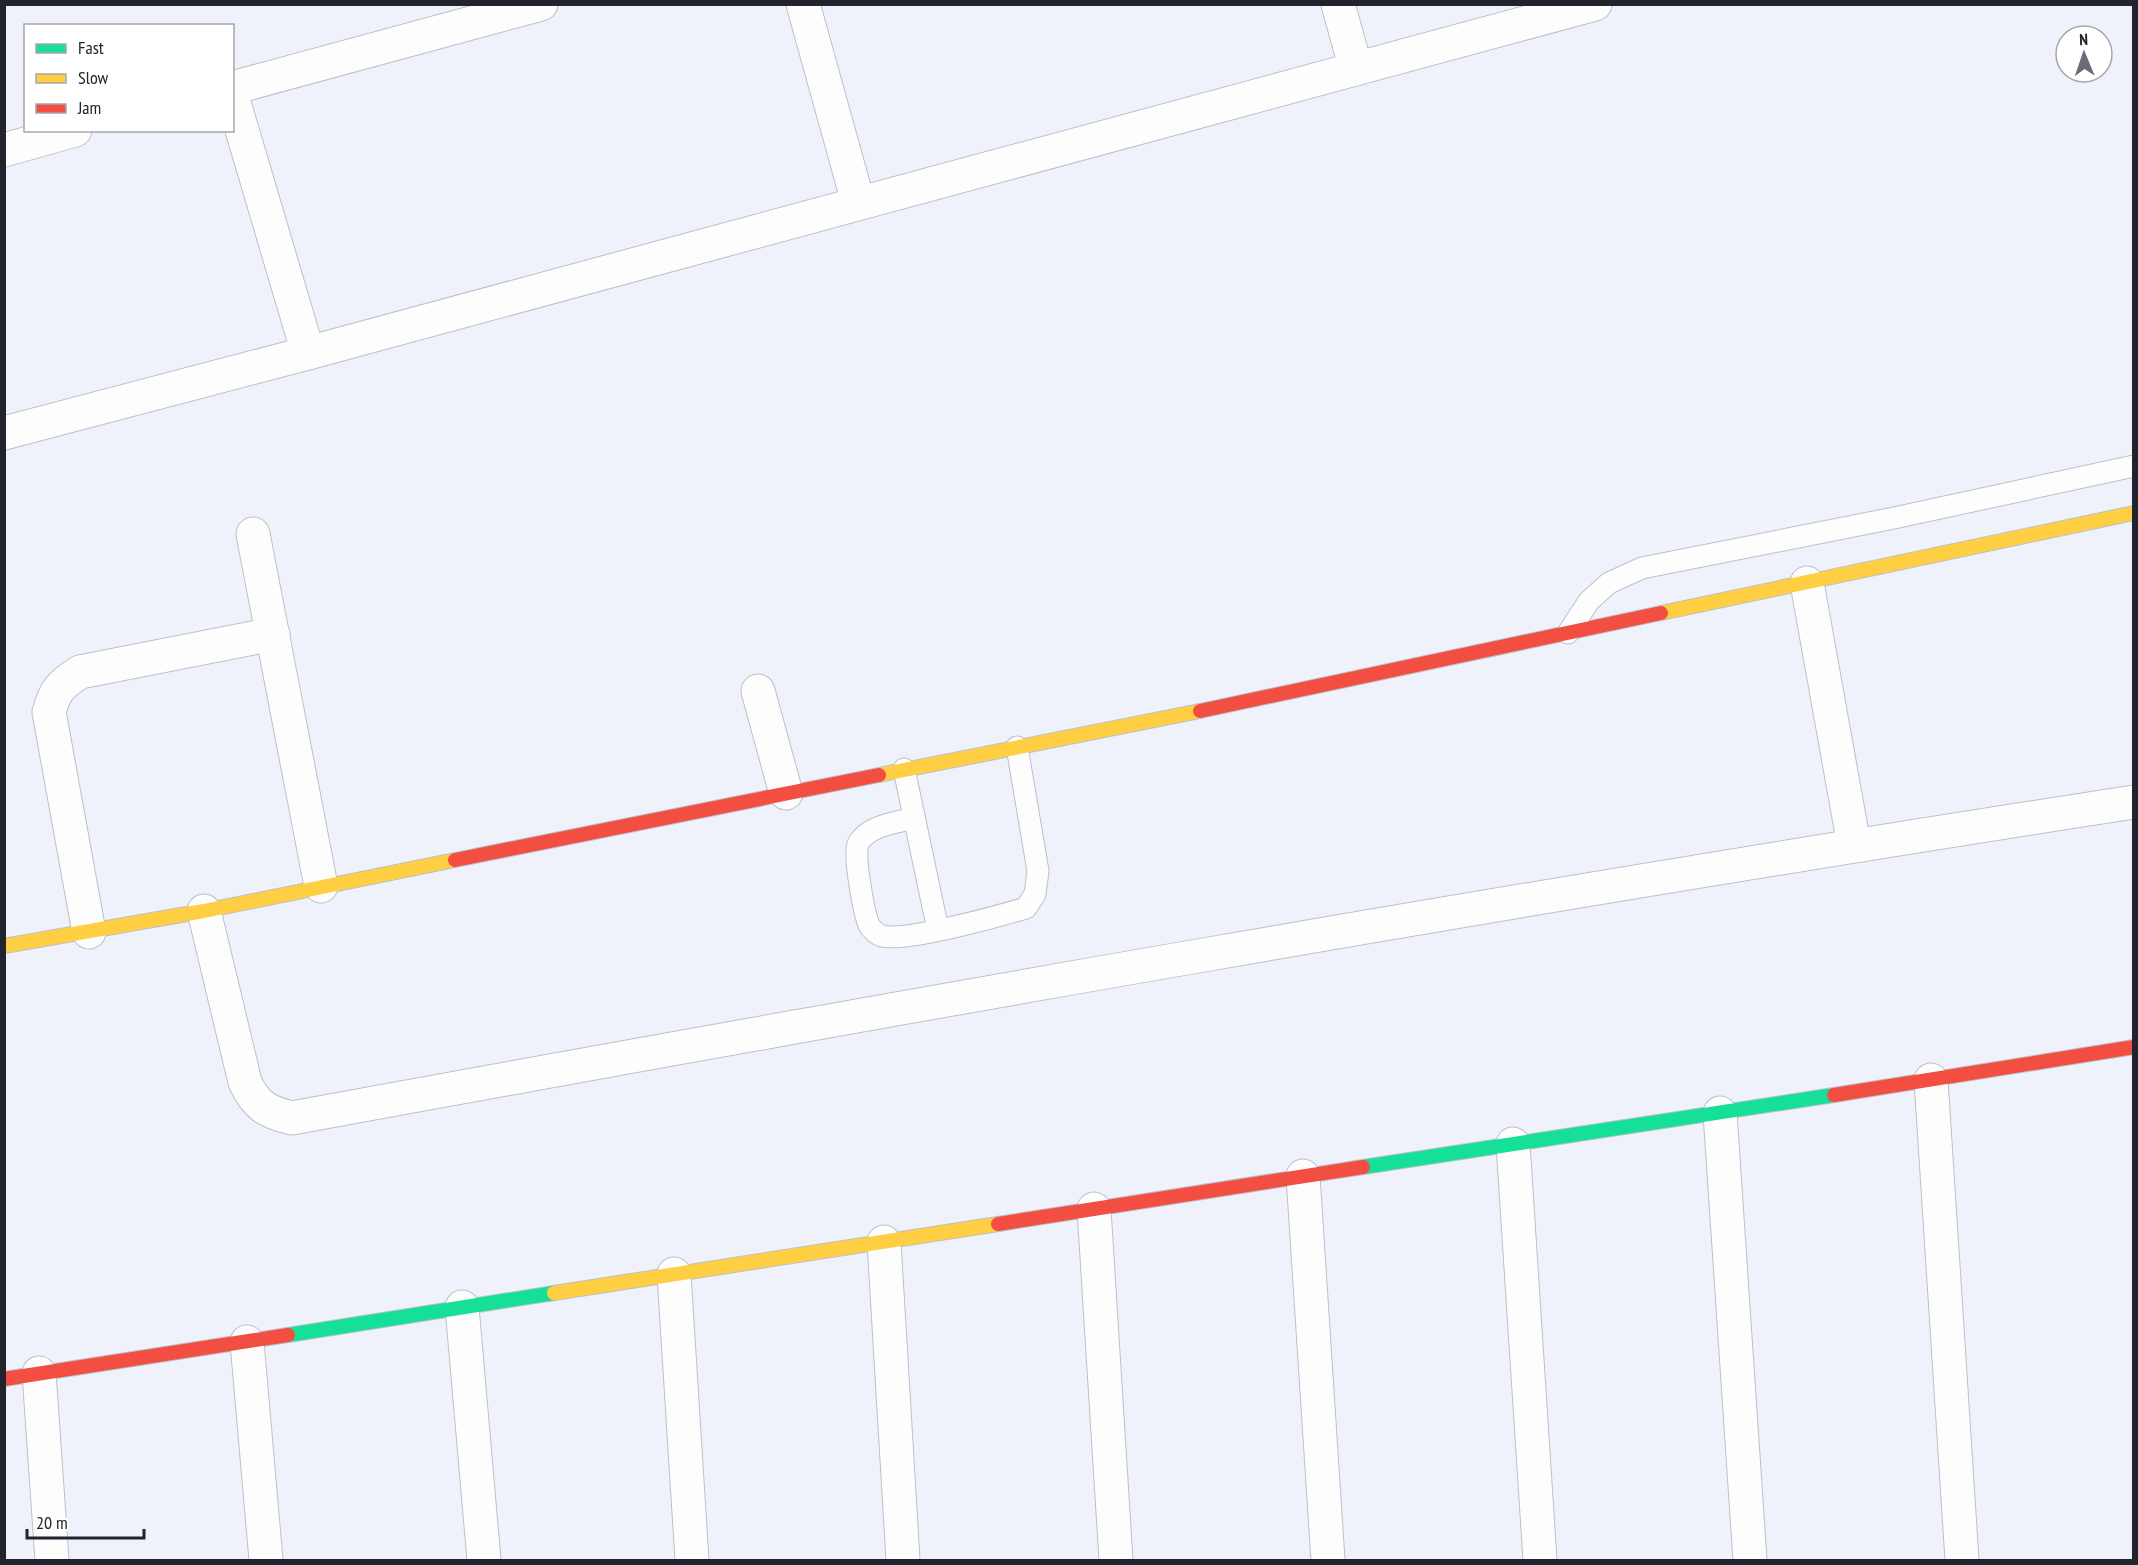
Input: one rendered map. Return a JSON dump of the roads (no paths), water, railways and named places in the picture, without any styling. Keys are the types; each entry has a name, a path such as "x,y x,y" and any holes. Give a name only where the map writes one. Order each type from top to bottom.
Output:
{"street":[{"path":"234,87 541,4"},
{"path":"803,4 858,202"},
{"path":"1338,4 1356,69"},
{"path":"4,433 308,353 1595,4"},
{"path":"234,103 308,353"},
{"path":"4,150 68,132"},
{"path":"4,946 204,911 1222,706 2133,513"},
{"path":"254,534 321,886"},
{"path":"1808,583 1854,845"},
{"path":"89,932 49,712 54,694 64,682 80,672 273,634"},
{"path":"758,692 786,793"},
{"path":"204,911 245,1082 252,1098 271,1113 292,1119 801,1026 1854,845 2133,802"},
{"path":"4,1379 2133,1047"},
{"path":"1931,1080 1962,1560"},
{"path":"1720,1113 1750,1560"},
{"path":"1513,1144 1540,1560"},
{"path":"1303,1176 1328,1560"},
{"path":"1094,1209 1116,1560"},
{"path":"884,1242 903,1560"},
{"path":"674,1274 692,1560"},
{"path":"462,1306 484,1560"},
{"path":"247,1342 266,1560"},
{"path":"39,1373 52,1560"}],"lane":[{"path":"1568,633 1589,601 1609,583 1642,568 1894,518 2133,466"},
{"path":"914,818 880,826 865,835 857,846 856,862 869,927 880,936 894,937 938,930 1026,908 1035,894 1038,871 1017,747"},
{"path":"904,769 938,930"}]}
